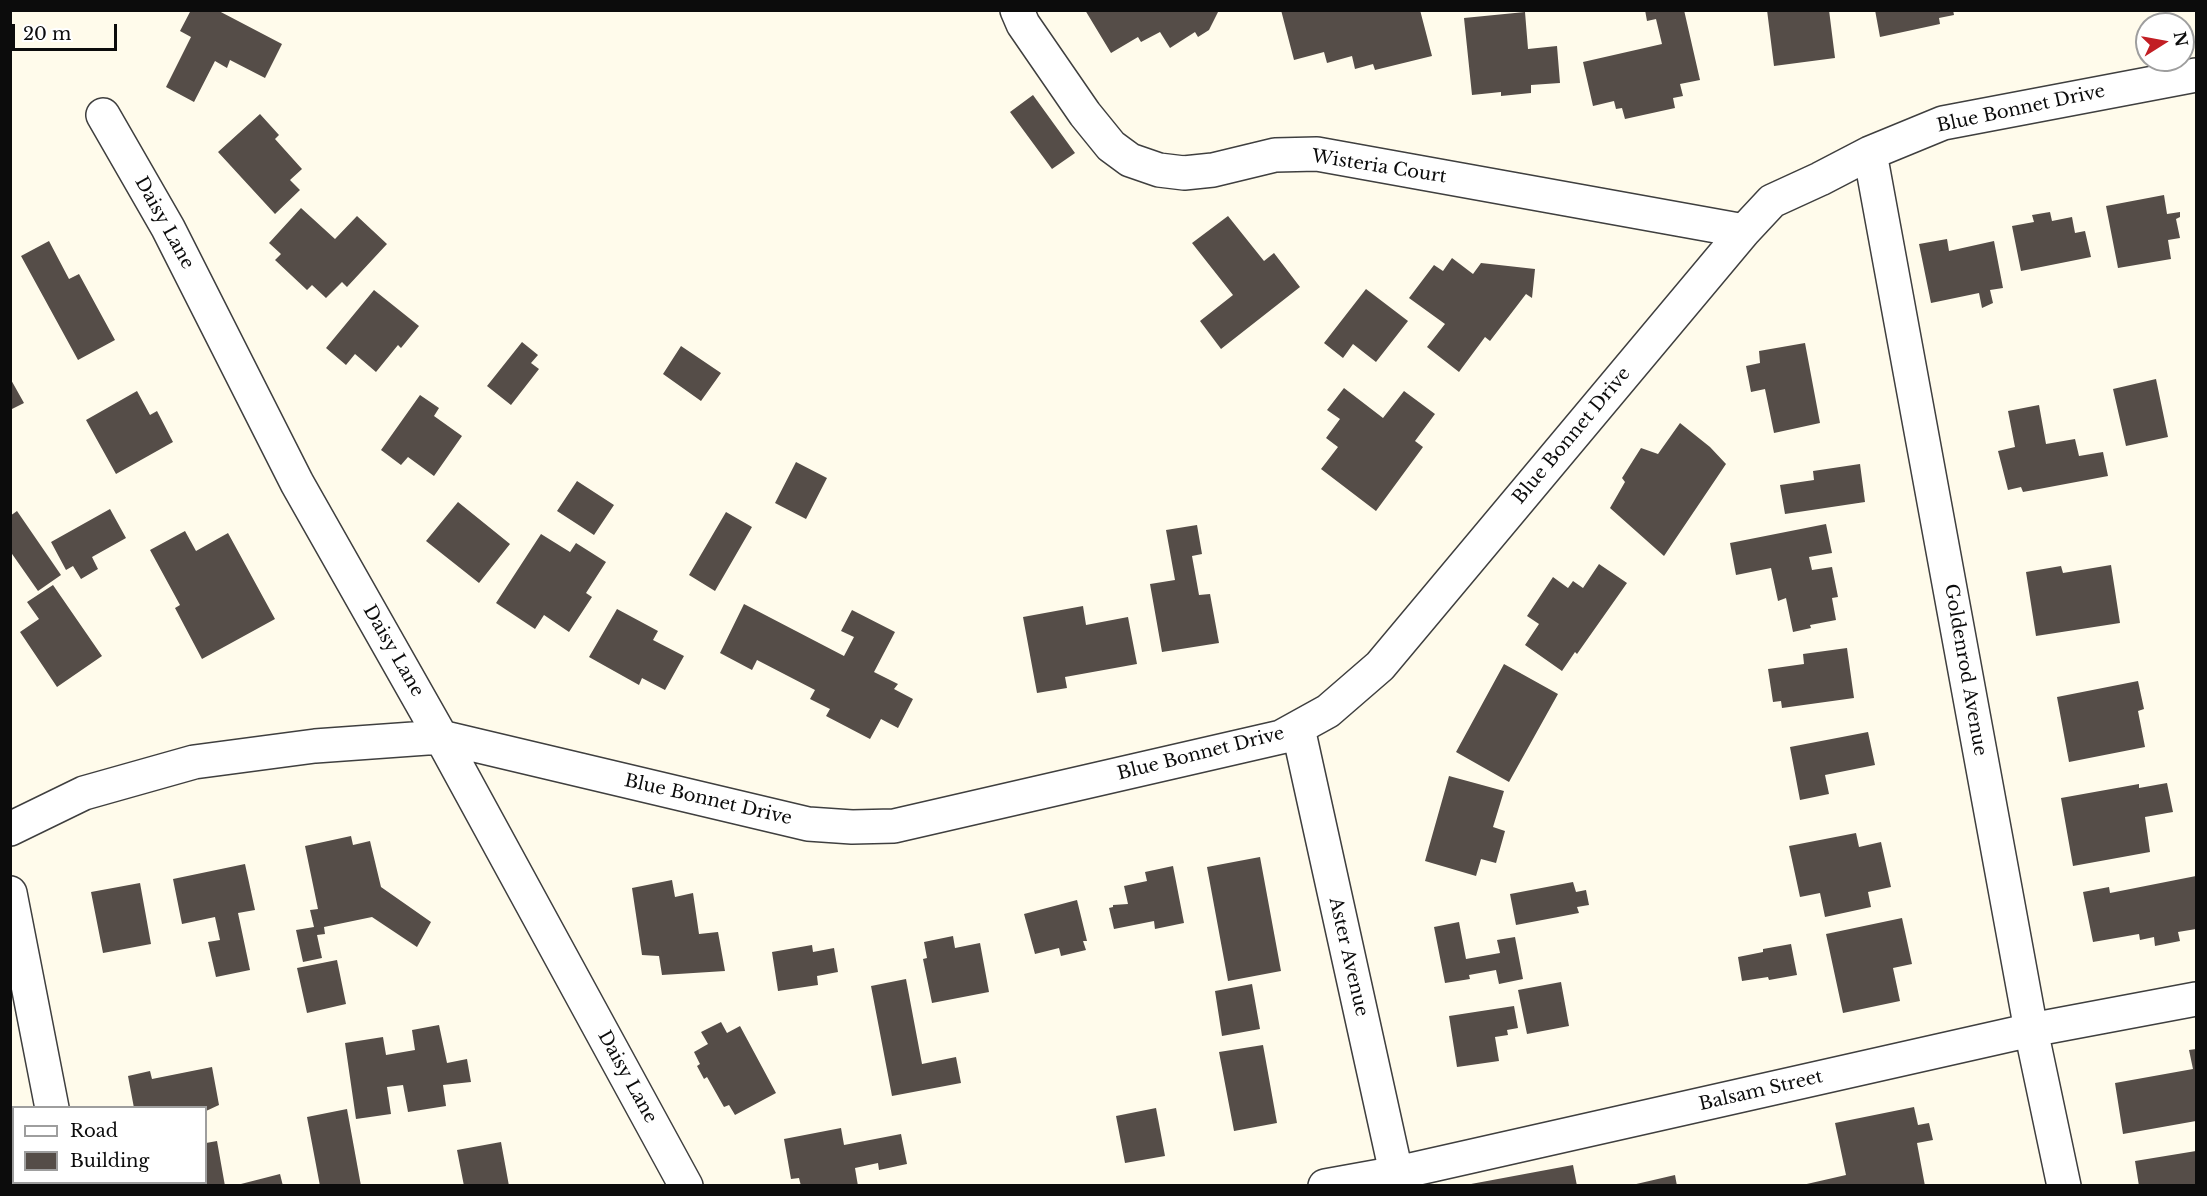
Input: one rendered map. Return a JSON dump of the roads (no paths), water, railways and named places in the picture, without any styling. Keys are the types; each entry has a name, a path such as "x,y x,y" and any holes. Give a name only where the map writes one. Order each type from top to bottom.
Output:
{"street":[{"name":"Wisteria Court","path":"1017,10 1023,24 1079,105 1111,146 1130,160 1159,170 1184,173 1213,170 1275,155 1317,154 1744,231"},
{"name":"Blue Bonnet Drive","path":"10,829 84,793 194,762 315,746 441,737 808,824 852,827 894,826 1281,737 1329,711 1380,666 1744,231 1772,201 1870,153 1943,123 2196,75"},
{"name":"Daisy Lane","path":"103,116 168,228 297,483 441,737 686,1185"},
{"name":"Goldenrod Avenue","path":"1870,153 2031,1030 2064,1185"},
{"name":"Aster Avenue","path":"1298,728 1398,1179"},
{"path":"10,893 52,1106"},
{"name":"Balsam Street","path":"1325,1185 1398,1179 2031,1030 2196,999"}]}
